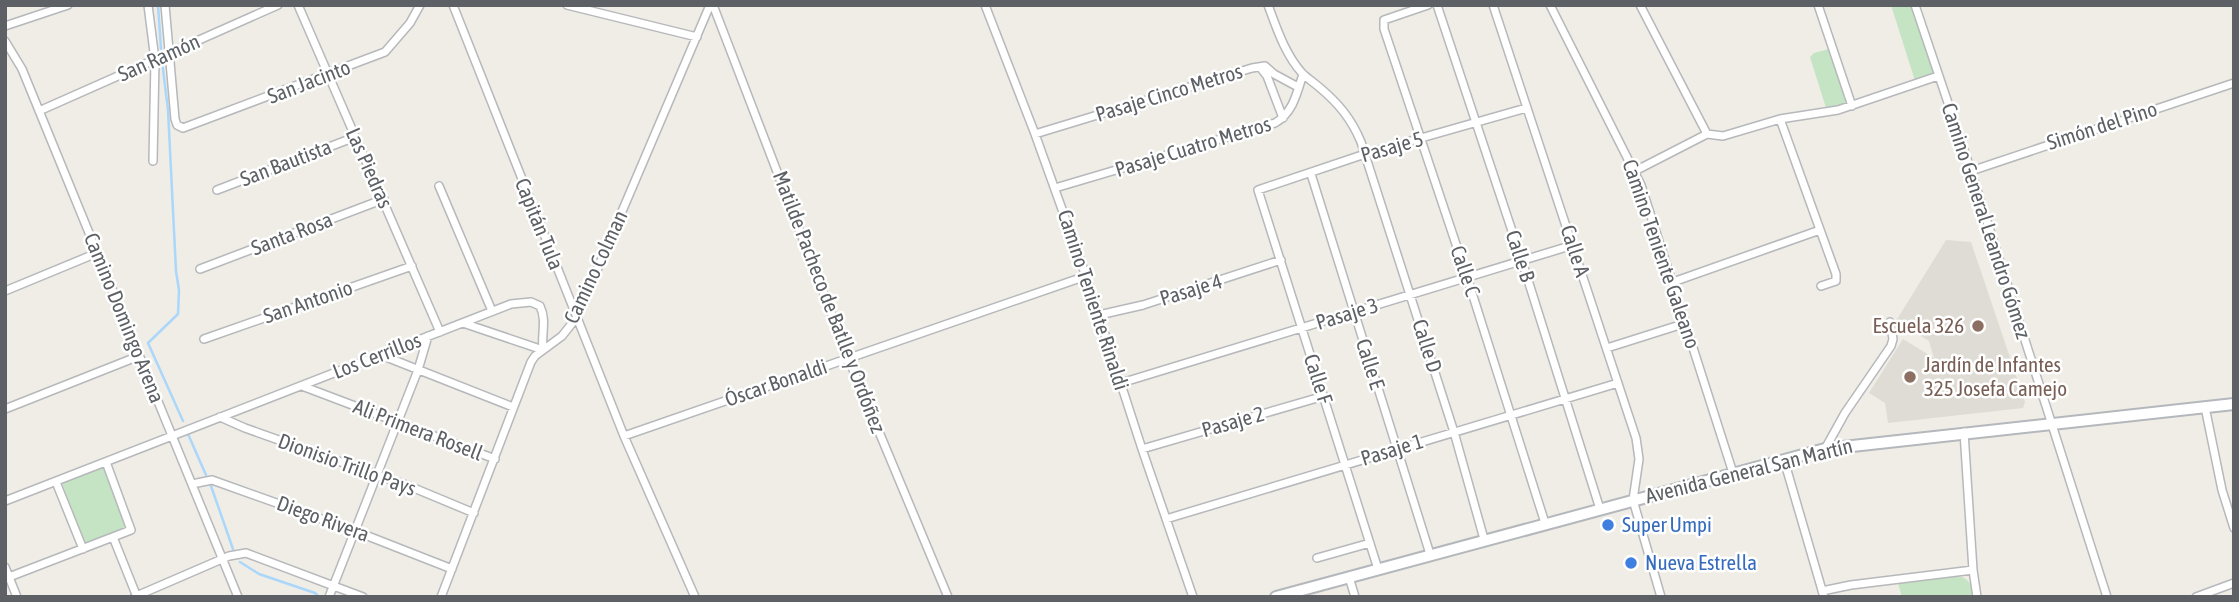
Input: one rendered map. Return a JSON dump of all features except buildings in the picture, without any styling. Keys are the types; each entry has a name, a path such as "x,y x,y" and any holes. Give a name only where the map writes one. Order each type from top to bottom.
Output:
{"main road":[{"name":"Avenida General San Martín","path":"1276,597 1825,449 2234,404"}],"street":[{"path":"5,26 68,5"},
{"path":"148,5 155,60 153,160"},
{"path":"166,5 170,54"},
{"name":"San Ramón","path":"39,111 278,5"},
{"name":"Las Piedras","path":"298,5 440,332"},
{"name":"San Jacinto","path":"170,54 177,125 183,128 194,126 385,52 410,23 420,5"},
{"name":"Capitán Tula","path":"453,5 624,436 695,597"},
{"path":"567,5 697,37"},
{"name":"Camino Colman","path":"441,597 531,362 562,336 577,317 712,5"},
{"name":"Matilde Pacheco de Batlle y Ordóñez","path":"712,5 849,358 948,597"},
{"name":"Camino Teniente Rinaldi","path":"985,5 1086,276 1193,597"},
{"name":"Calle D","path":"1268,5 1286,50 1303,74 1344,111 1353,123 1454,432 1484,539"},
{"name":"Calle C","path":"1429,5 1384,20 1384,29 1468,277 1545,523"},
{"name":"Calle B","path":"1437,5 1600,509"},
{"name":"Calle A","path":"1493,5 1639,453 1633,500"},
{"name":"Camino Teniente Galeano","path":"1550,5 1635,171 1733,473"},
{"path":"1640,5 1707,134"},
{"path":"1818,5 1852,106"},
{"name":"Camino General Leandro Gómez","path":"1915,5 1971,171 2106,597"},
{"name":"Camino Domingo Arena","path":"5,41 22,69 238,597"},
{"name":"Pasaje Cinco Metros","path":"1035,134 1265,66 1298,87"},
{"path":"1260,67 1267,76 1283,118"},
{"name":"Pasaje Cuatro Metros","path":"1055,188 1275,123 1292,107 1303,74"},
{"path":"1635,171 1707,134 1723,136 1780,119 1829,112 1938,76"},
{"name":"Simón del Pino","path":"1971,171 2234,83"},
{"name":"Pasaje 5","path":"1258,190 1365,154 1526,108"},
{"path":"1780,119 1836,281 1821,286"},
{"name":"San Bautista","path":"217,190 355,137"},
{"name":"Calle E","path":"1311,174 1430,554"},
{"path":"439,186 492,311"},
{"name":"Calle F","path":"1258,190 1378,569"},
{"name":"Santa Rosa","path":"200,269 384,199"},
{"path":"1673,282 1820,230"},
{"name":"Pasaje 3","path":"1121,383 1573,245"},
{"path":"5,291 97,253"},
{"name":"Pasaje 4","path":"1099,315 1143,305 1281,260"},
{"name":"San Antonio","path":"204,339 412,266"},
{"name":"Óscar Bonaldi","path":"624,436 1086,276"},
{"name":"Los Cerrillos","path":"5,501 520,302 531,302 540,306 545,320 543,350"},
{"path":"1825,449 1845,413 1892,346 1890,321"},
{"path":"463,323 543,350"},
{"path":"1606,348 1686,323"},
{"path":"329,597 418,370 428,336"},
{"path":"381,355 513,407"},
{"path":"5,409 139,356"},
{"name":"Pasaje 1","path":"1166,519 1618,383"},
{"name":"Ali Primera Rosell","path":"302,386 495,459"},
{"name":"Pasaje 2","path":"1142,449 1324,396"},
{"path":"2205,407 2222,490 2234,528"},
{"name":"Dionisio Trillo Pays","path":"220,417 377,474 474,513"},
{"path":"1964,432 1973,570 1978,597"},
{"path":"1784,460 1823,594 1851,585 1973,570"},
{"path":"9,578 131,530 107,462"},
{"name":"Diego Rivera","path":"192,484 212,480 452,569"},
{"path":"56,482 83,549"},
{"path":"1633,500 1661,597"},
{"path":"113,537 135,596 229,556 246,553 363,597"},
{"path":"1317,558 1370,544"},
{"path":"5,567 17,597"},
{"path":"1349,577 1354,597"},
{"path":"2196,597 2234,583"}],"shaded area":[{"path":"1946,240 1971,242 2025,402 2023,408 1888,423 1885,403 1869,393 1903,339 1934,358 1929,341 1896,321"}],"green space":[{"path":"1891,5 1915,5 1938,76 1916,84"},
{"path":"1829,49 1846,103 1826,108 1810,57 1814,53"},
{"path":"104,466 127,528 85,544 62,483"},
{"path":"1956,576 1969,582 1974,597 1902,597 1898,583"}],"waterway":[{"path":"158,5 161,49"},
{"path":"162,61 168,110 179,290 178,314 148,343 183,421"},
{"path":"188,434 206,475"},
{"path":"211,486 233,549"},
{"path":"240,562 259,574 315,593 319,597"}],"place":[{"name":"Escuela 326","path":"1978,326"},
{"name":"Jardín de Infantes 325 Josefa Camejo","path":"1910,377"},
{"name":"Super Umpi","path":"1608,525"},
{"name":"Nueva Estrella","path":"1631,563"}]}
